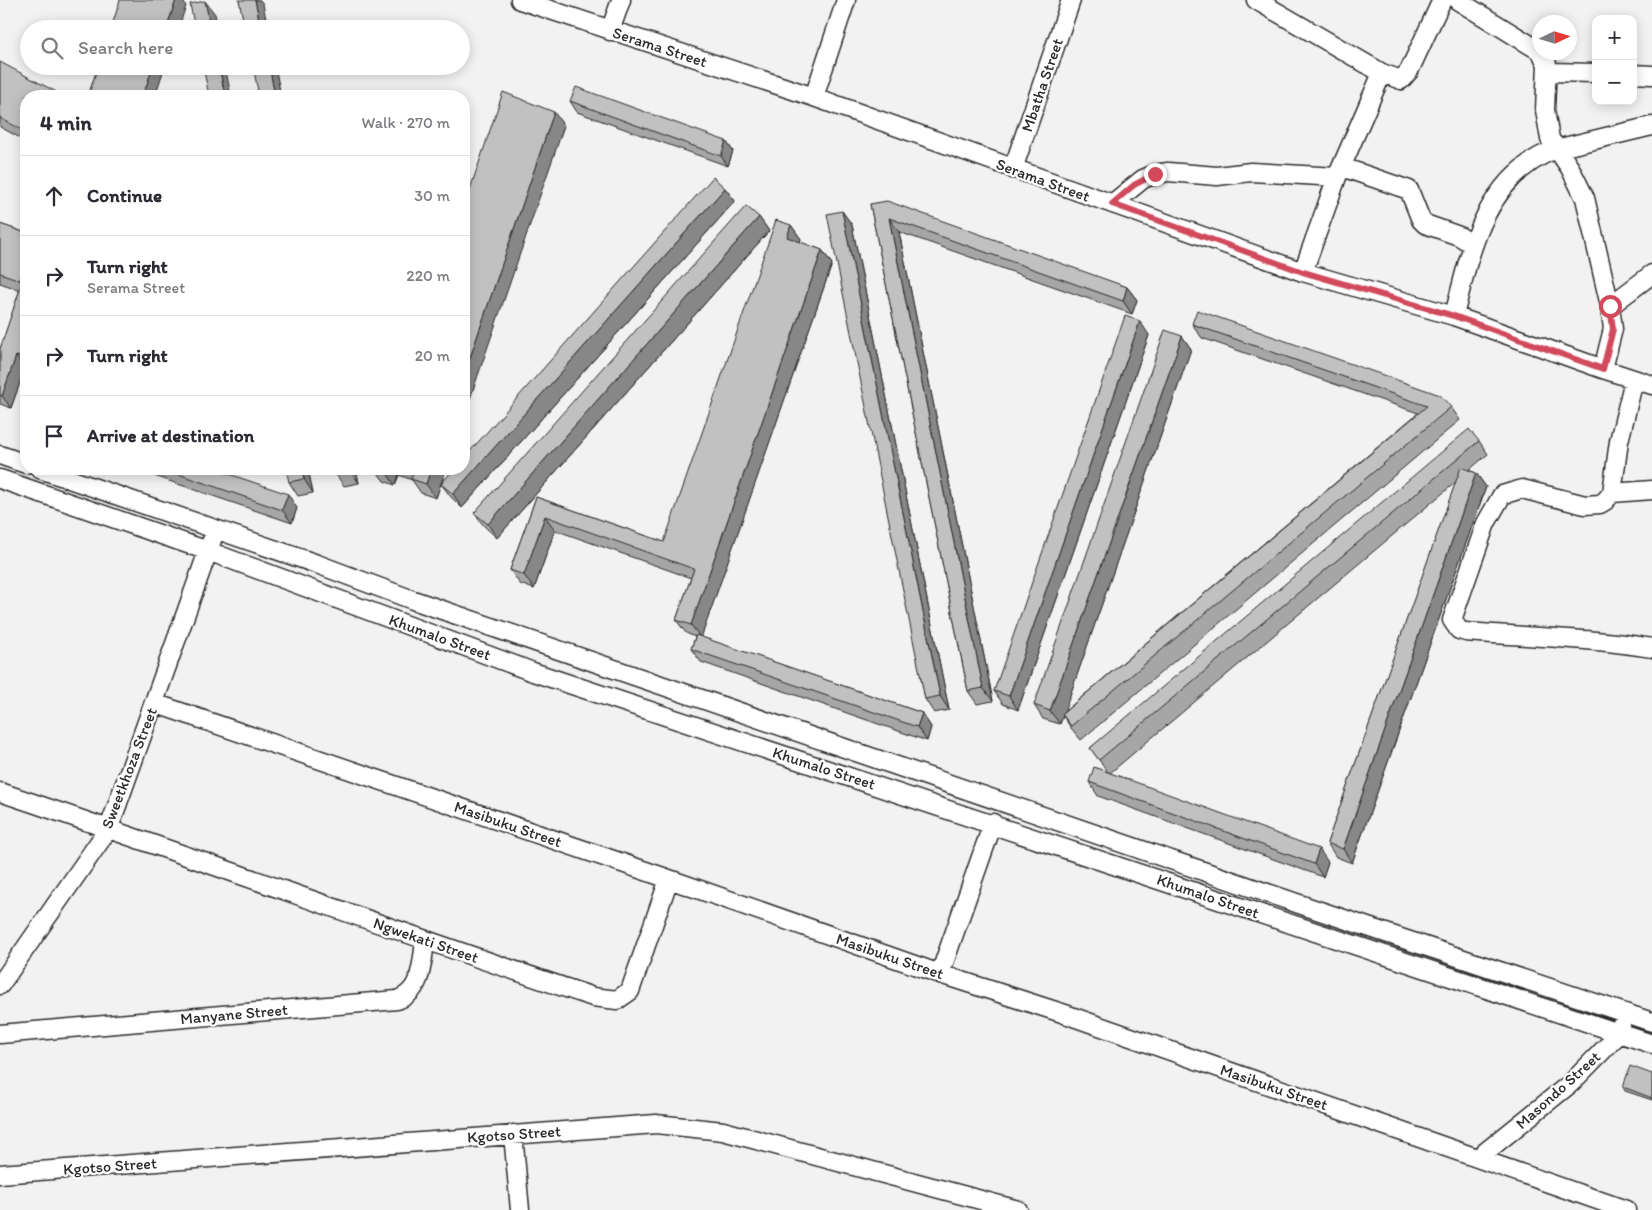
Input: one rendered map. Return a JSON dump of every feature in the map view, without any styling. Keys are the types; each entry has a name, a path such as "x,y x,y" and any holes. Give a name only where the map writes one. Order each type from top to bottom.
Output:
{"street":[{"name":"Serama Street","path":"520,0 814,98 1303,272 1454,316 1634,380 1652,384"},
{"path":"610,31 621,0"},
{"path":"814,98 846,0"},
{"name":"Mbatha Street","path":"1013,169 1071,0"},
{"path":"1256,0 1382,73 1401,80 1405,76 1442,0"},
{"path":"1458,0 1532,47"},
{"path":"1545,60 1547,64 1547,124 1550,139 1570,168 1585,198 1610,306 1613,329 1603,369"},
{"path":"1547,72 1592,73"},
{"path":"1303,272 1339,172 1382,73"},
{"path":"1637,74 1652,75"},
{"path":"1454,316 1472,244 1499,192 1533,160 1556,149 1652,126"},
{"path":"1112,204 1143,179 1155,174 1168,172 1217,176 1251,172 1339,172 1409,190 1421,220 1425,224 1459,236 1472,244"},
{"path":"1610,306 1652,274"},
{"path":"1634,380 1619,442 1612,493 1605,501 1594,505 1533,490 1515,489 1502,494 1486,523 1453,616 1453,625 1459,630 1466,632 1550,639 1595,639 1652,648"},
{"path":"0,455 20,462"},
{"name":"Khumalo Street","path":"58,475 413,600 1311,908 1652,1022"},
{"name":"Khumalo Street","path":"0,479 208,551 533,672 993,823 1652,1044"},
{"path":"1612,493 1652,490"},
{"name":"Sweetkhoza Street","path":"0,985 109,828 215,529"},
{"name":"Masibuku Street","path":"154,704 669,879 940,974 1062,1013 1626,1210"},
{"name":"Ngwekati Street","path":"0,792 109,828 425,941 593,996 617,1000 626,995 634,982 669,879"},
{"path":"940,974 993,823"},
{"path":"1062,846 1107,837"},
{"name":"Manyane Street","path":"0,1034 397,1000 406,998 417,982 421,970 425,941"},
{"path":"1619,1034 1624,1013"},
{"name":"Masondo Street","path":"1478,1158 1546,1105 1619,1034"},
{"name":"Kgotso Street","path":"0,1174 656,1124 723,1131 1018,1210"},
{"path":"514,1134 520,1210"}],"building":[{"path":"120,0 176,0 169,20 114,20"},
{"path":"239,0 255,0 259,20 243,20"},
{"path":"205,1 209,20 193,20 190,4"},
{"path":"0,62 20,73 20,75 24,75 53,90 20,90 20,129 0,118"},
{"path":"95,75 150,75 145,90 90,90"},
{"path":"205,75 221,75 224,90 208,90"},
{"path":"255,75 271,75 274,90 258,90"},
{"path":"576,87 726,141 721,156 570,101"},
{"path":"503,92 554,112 470,357 470,189"},
{"path":"713,177 725,188 470,475 470,451"},
{"path":"887,201 1127,287 1123,301 889,218 983,688 968,691 870,204"},
{"path":"746,206 759,217 488,524 474,513"},
{"path":"842,211 940,696 925,699 827,214"},
{"path":"776,220 791,225 787,237 822,250 691,625 676,620 694,569 545,516 524,575 510,570 536,497 664,542"},
{"path":"0,224 20,231 20,280 0,273"},
{"path":"20,289 20,357 16,356 2,396 0,395 0,349"},
{"path":"1197,310 1440,395 1451,407 1071,726 1062,714 1427,406 1192,324"},
{"path":"1125,316 1140,321 1009,696 994,691"},
{"path":"1165,330 1182,336 1050,711 1034,705"},
{"path":"1469,429 1479,441 1099,760 1090,748"},
{"path":"1461,467 1476,473 1343,849 1327,843"},
{"path":"181,475 232,475 288,494 282,510"},
{"path":"287,475 303,475 304,479 289,482"},
{"path":"412,475 429,475 426,484 411,479"},
{"path":"449,475 470,475 453,494 441,484"},
{"path":"696,635 922,713 917,727 691,649"},
{"path":"1094,767 1319,849 1314,864 1089,782"},
{"path":"1630,1066 1652,1074 1652,1098 1623,1087"}],"route":[{"path":"1155,174 1134,185 1112,204 1303,272 1454,316 1603,369 1613,329 1610,306"}]}
